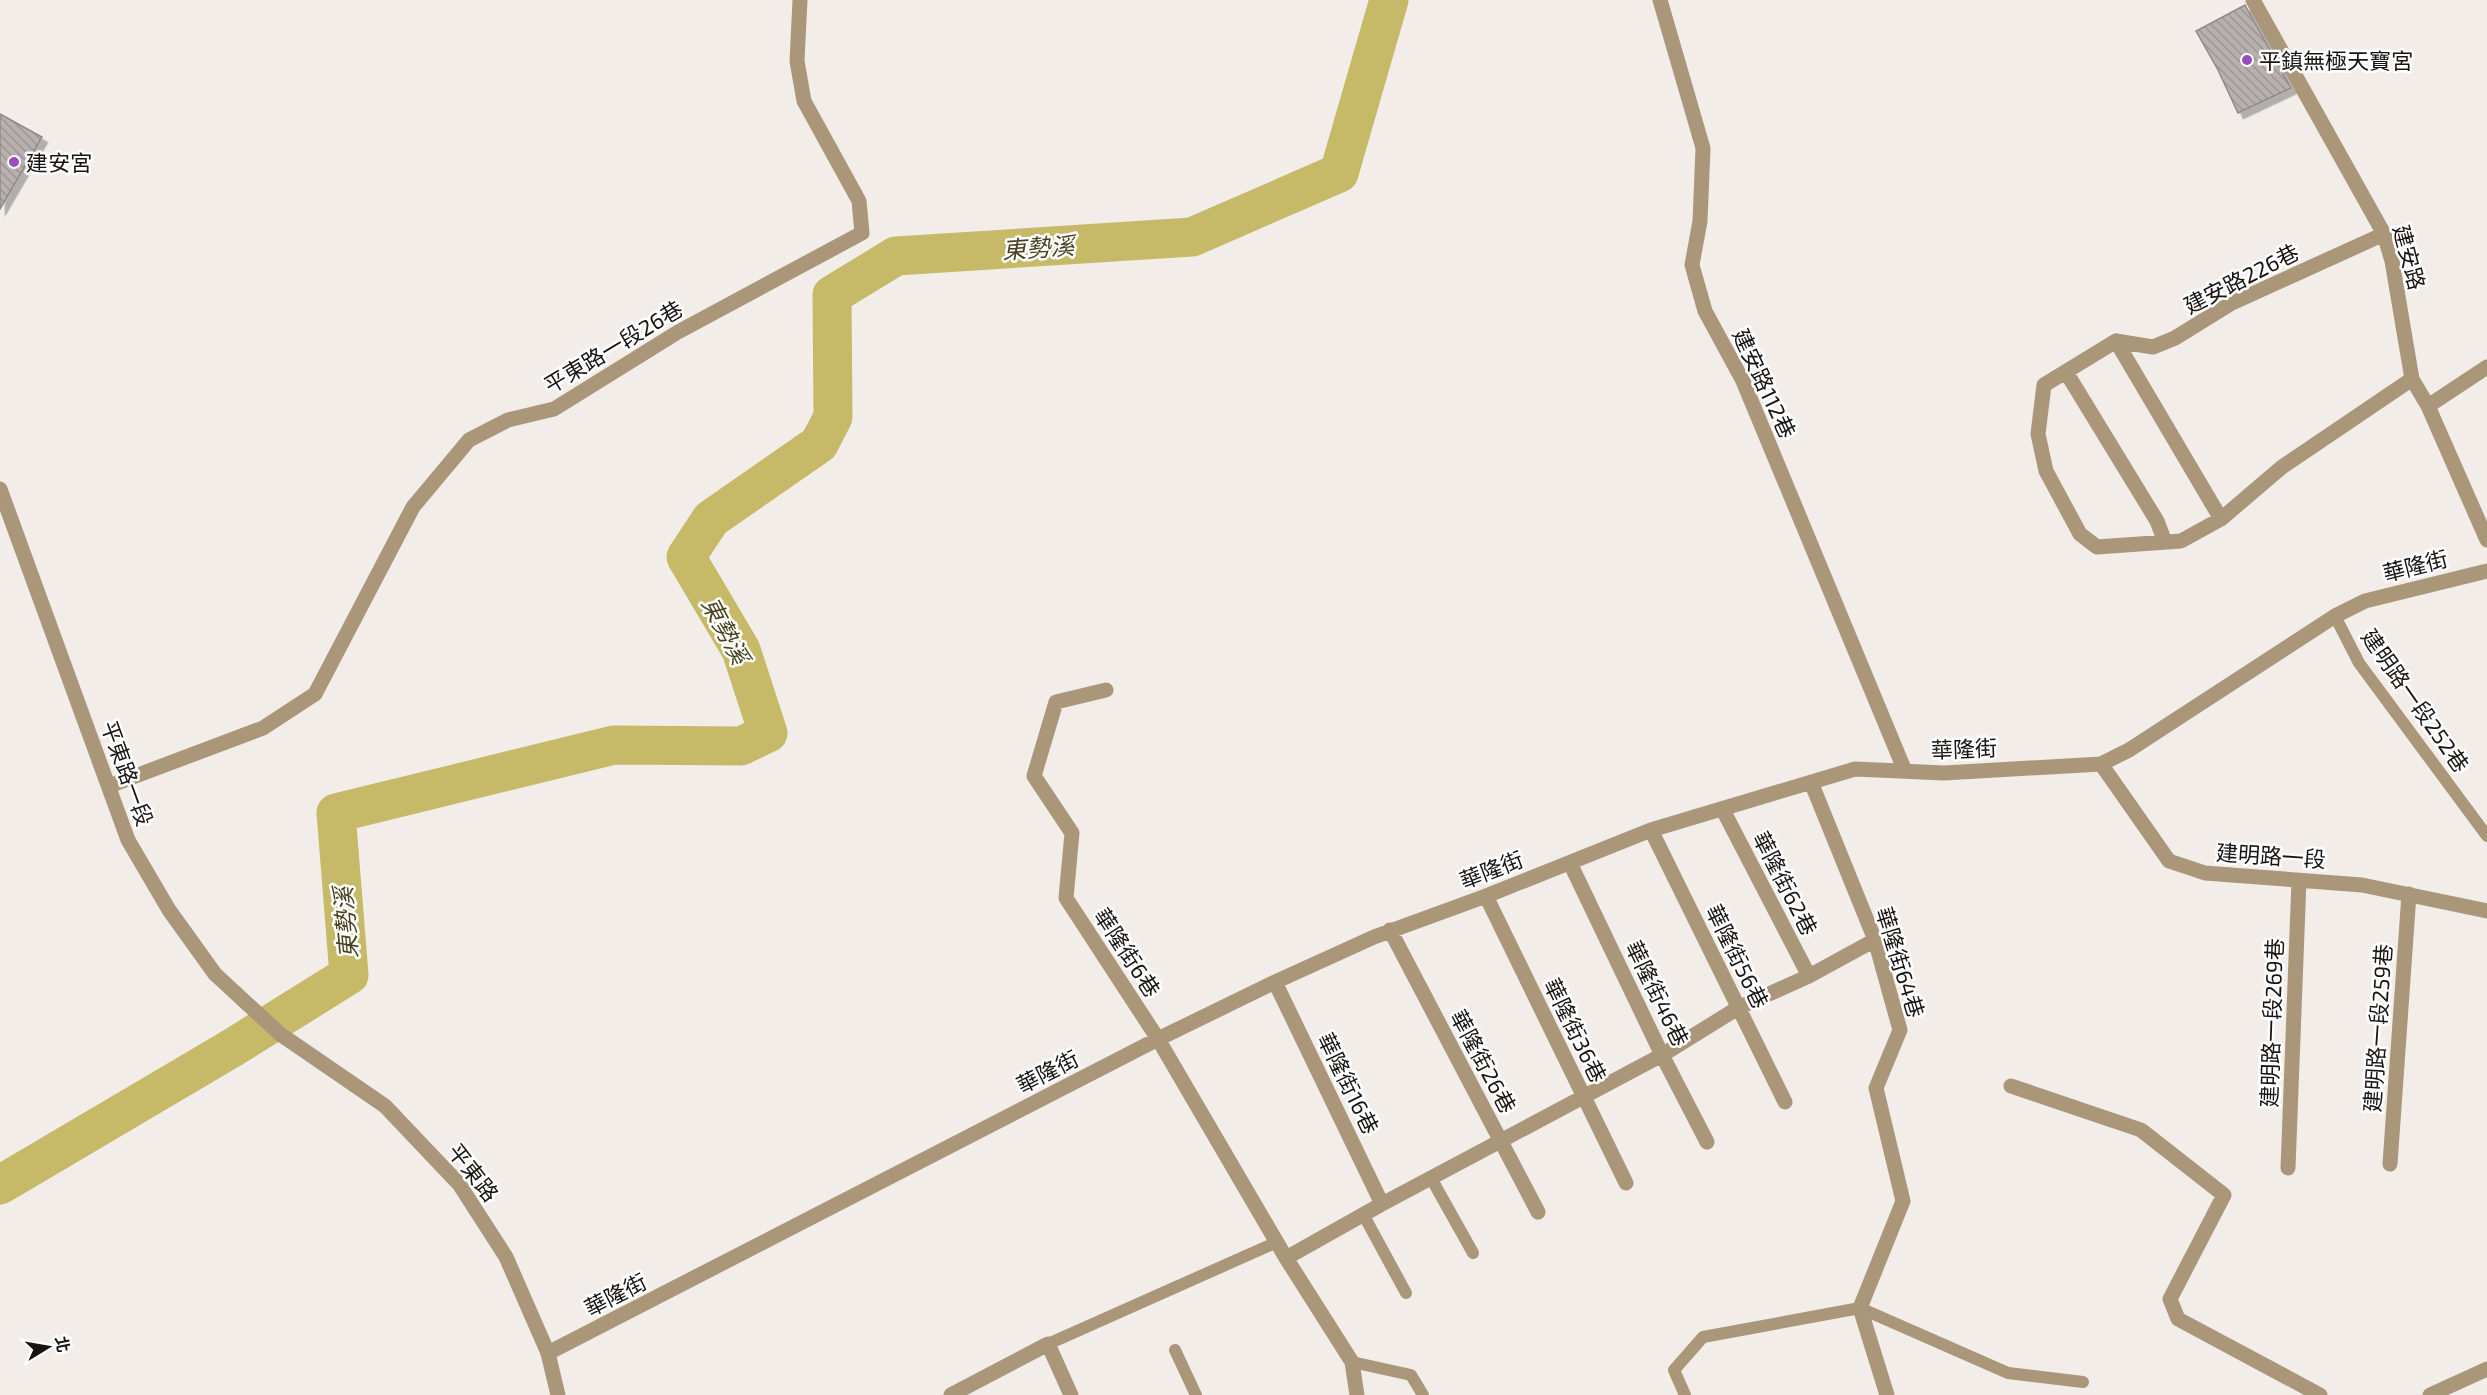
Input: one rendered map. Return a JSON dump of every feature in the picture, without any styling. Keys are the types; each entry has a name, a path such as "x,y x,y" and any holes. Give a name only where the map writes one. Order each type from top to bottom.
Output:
{"street":[{"name":"平東路一段26巷","path":"109,786 263,728 315,694 412,507 469,440 508,420 554,409 678,332 862,233 859,201 804,101 796,61 800,0"},
{"name":"建安路112巷","path":"1660,0 1703,148 1700,221 1692,265 1705,311 1743,381 1905,771"},
{"name":"建安路","path":"2253,0 2384,234 2392,261 2412,379 2428,406 2487,540"},
{"name":"建安路226巷","path":"2116,341 2153,347 2175,338 2230,304 2384,234"},
{"path":"2221,519 2116,341 2044,385 2038,434 2046,471 2080,534 2097,547 2181,541 2221,519 2282,467 2412,379"},
{"path":"2428,406 2487,367"},
{"path":"2066,372 2157,521 2165,543"},
{"name":"平東路一段","path":"1,496 128,840 169,910 215,974 280,1034"},
{"name":"華隆街","path":"548,1353 1158,1040 1275,982 1390,930 1486,896 1651,830 1855,769 1944,773 2101,764 2130,750 2335,616 2365,601 2487,570"},
{"name":"華隆街6巷","path":"1107,690 1056,702 1034,776 1072,833 1066,898 1158,1040 1286,1258 1352,1362"},
{"name":"建明路一段","path":"2101,764 2169,861 2205,873 2362,885 2487,911"},
{"name":"華隆街64巷","path":"1811,782 1875,940 1900,1030 1876,1088 1903,1202 1860,1308"},
{"name":"華隆街62巷","path":"1723,810 1809,976"},
{"name":"華隆街56巷","path":"1651,830 1785,1102"},
{"name":"華隆街46巷","path":"1570,863 1662,1055 1707,1142"},
{"name":"建明路一段269巷","path":"2288,1168 2299,880"},
{"name":"建明路一段259巷","path":"2390,1164 2409,894"},
{"name":"華隆街36巷","path":"1486,896 1626,1183"},
{"name":"華隆街26巷","path":"1390,930 1538,1212"},
{"path":"1286,1258 1363,1214 1662,1055 1738,1008 1809,976 1875,940"},
{"name":"華隆街16巷","path":"1275,982 1382,1204"},
{"name":"平東路","path":"280,1034 385,1106 459,1184 506,1257 548,1353 558,1395"},
{"path":"2011,1086 2141,1130 2224,1195 2169,1299 2178,1319 2320,1395"},
{"path":"1860,1308 1887,1395"},
{"path":"956,1394 1048,1344 1071,1395"},
{"path":"1352,1362 1357,1395"},
{"path":"2430,1395 2483,1371 2487,1387"}],"lane":[{"name":"建明路一段252巷","path":"2335,616 2359,663 2487,836"},
{"path":"1431,1178 1473,1253"},
{"path":"1363,1214 1406,1293"},
{"path":"1048,1344 1277,1242"},
{"path":"1685,1395 1674,1370 1703,1337 1860,1308 2008,1373 2083,1382"},
{"path":"1175,1350 1196,1395"},
{"path":"1352,1362 1411,1375 1424,1395"}],"building":[{"name":"平鎮無極天寶宮","path":"2245,5 2291,88 2238,113 2218,70 2196,31"},
{"name":"建安宮","path":"0,114 42,137 0,209"}],"waterway":[{"name":"東勢溪","path":"0,1185 232,1048 349,975 336,813 614,745 741,746 768,733 741,650 686,557 711,519 819,444 833,417 832,295 896,256 1192,237 1339,173 1389,0"}],"place":[{"name":"平鎮無極天寶宮","path":"2247,60"},
{"name":"建安宮","path":"14,162"}]}
